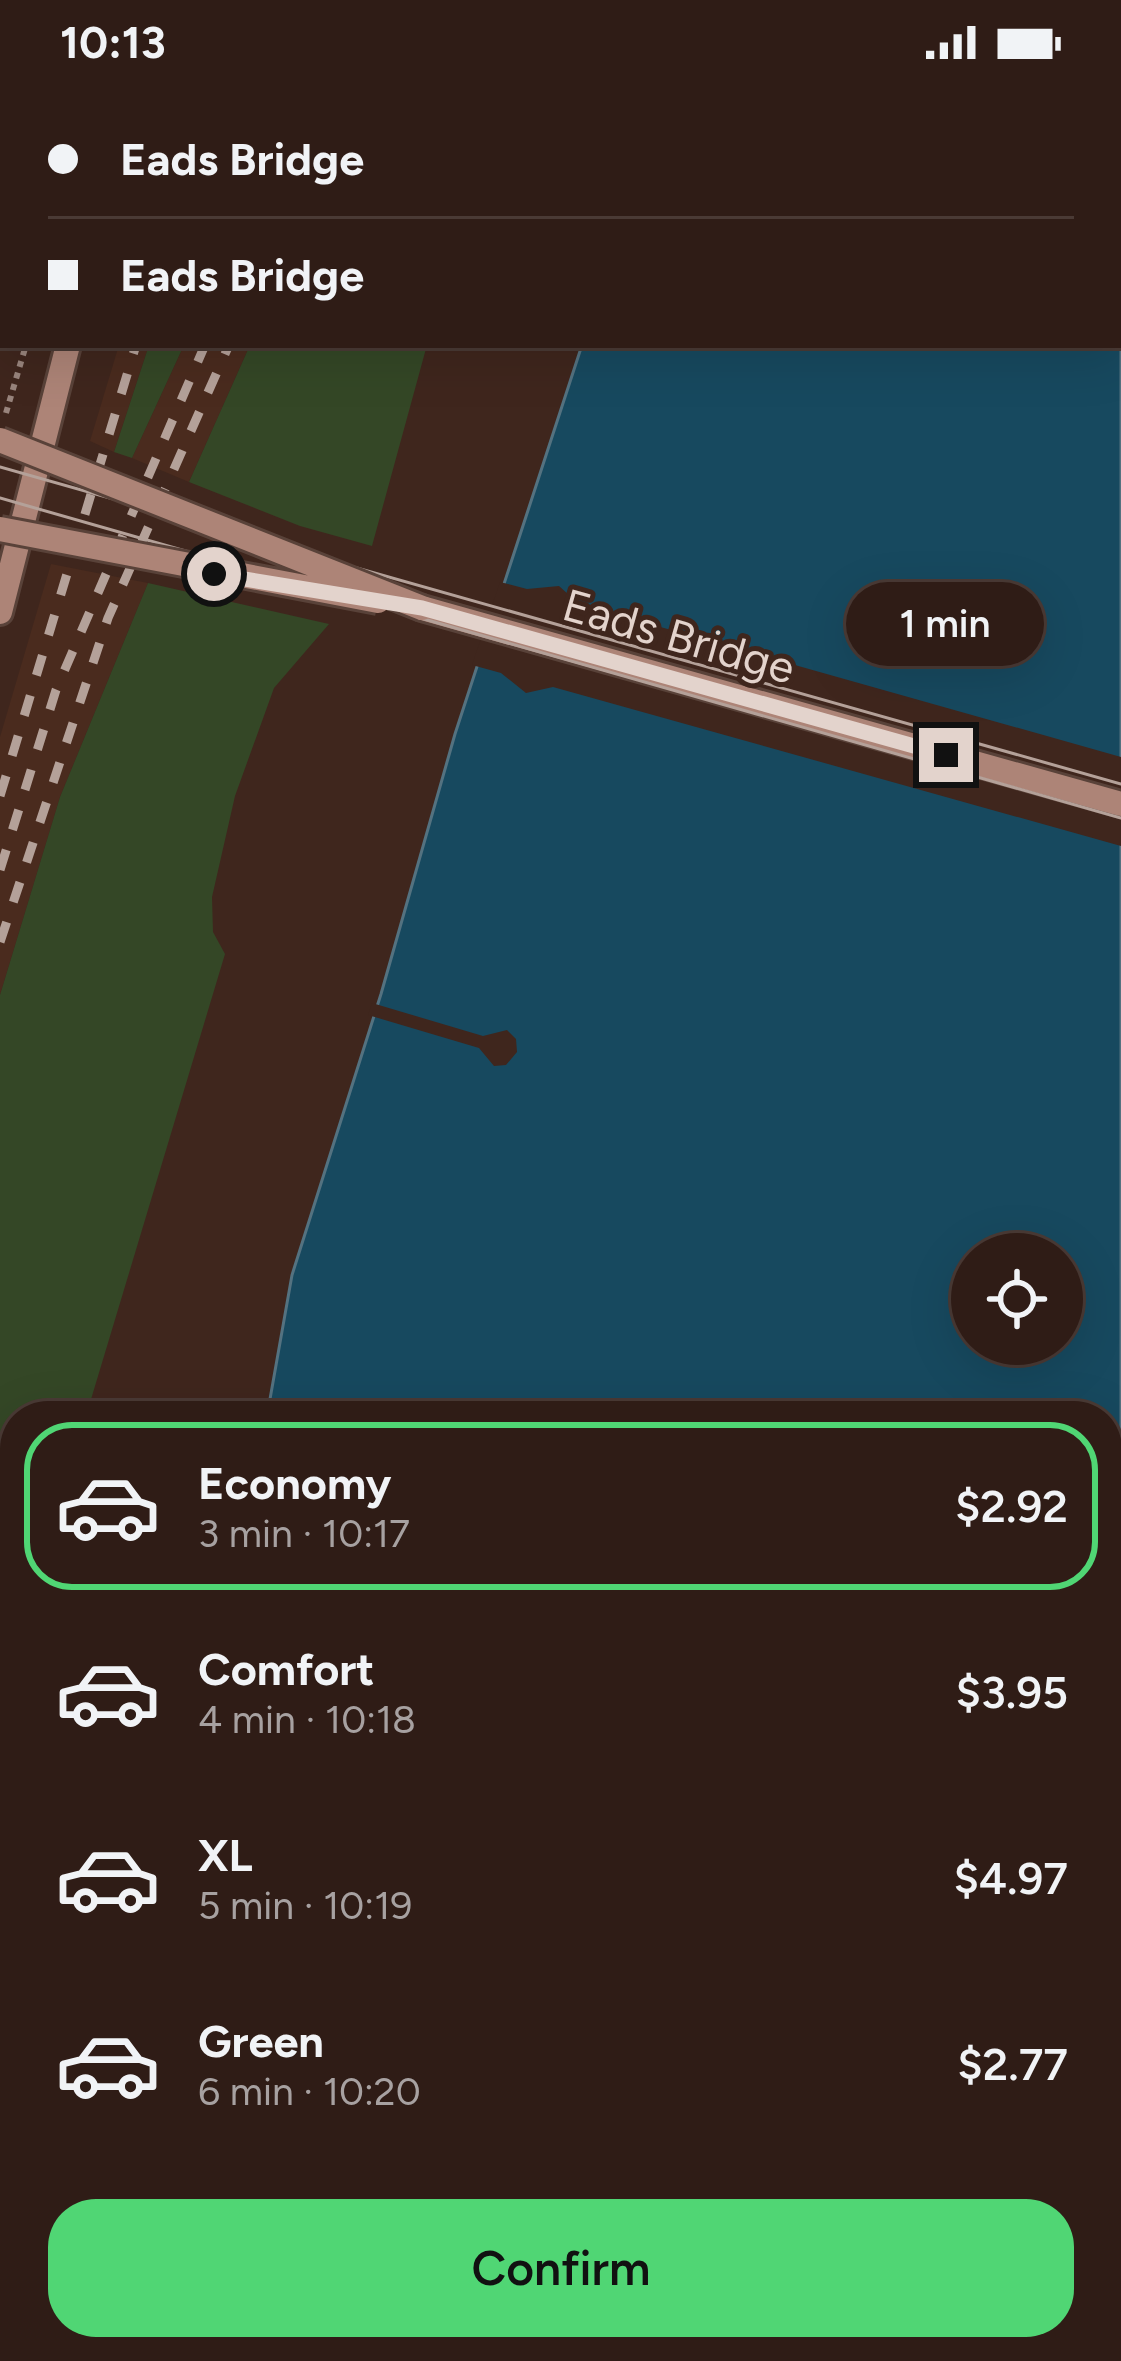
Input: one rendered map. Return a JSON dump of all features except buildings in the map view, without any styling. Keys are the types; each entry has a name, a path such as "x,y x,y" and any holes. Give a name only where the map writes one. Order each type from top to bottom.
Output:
{"main road":[{"path":"0,612 67,348"},
{"name":"Eads Bridge","path":"0,440 422,608 1121,804"},
{"name":"Eads Bridge","path":"0,529 214,574 422,608"}],"path":[{"path":"6,413 25,348"}],"shaded area":[{"path":"118,348 148,348 114,452 90,441"},
{"path":"183,348 249,348 189,482 132,458"},
{"path":"51,564 148,583 60,797 0,995 0,737"}],"green space":[{"path":"148,348 183,348 132,458 114,452"},
{"path":"249,348 426,348 372,546 300,526 189,482"},
{"path":"148,583 329,624 274,688 235,796 212,897 213,932 225,954 91,1401 0,1401 0,995 60,797"}],"water":[{"path":"581,348 1121,348 1121,1401 270,1401 292,1275 381,994 455,734"}],"pier":[{"path":"500,582 527,589 559,586 579,604 1121,757 1121,846 553,687 526,693 501,673 472,665"},
{"path":"372,1003 483,1036 507,1030 516,1039 517,1052 506,1065 494,1066 479,1048 368,1015"}],"tram line":[{"path":"0,467 1121,784"},
{"path":"0,498 1121,818"}],"railway":[{"path":"0,796 135,348"},
{"path":"0,870 56,690 204,348"},
{"path":"0,942 108,618 228,348"}],"route":[{"path":"214,574 422,608 946,755"}]}
